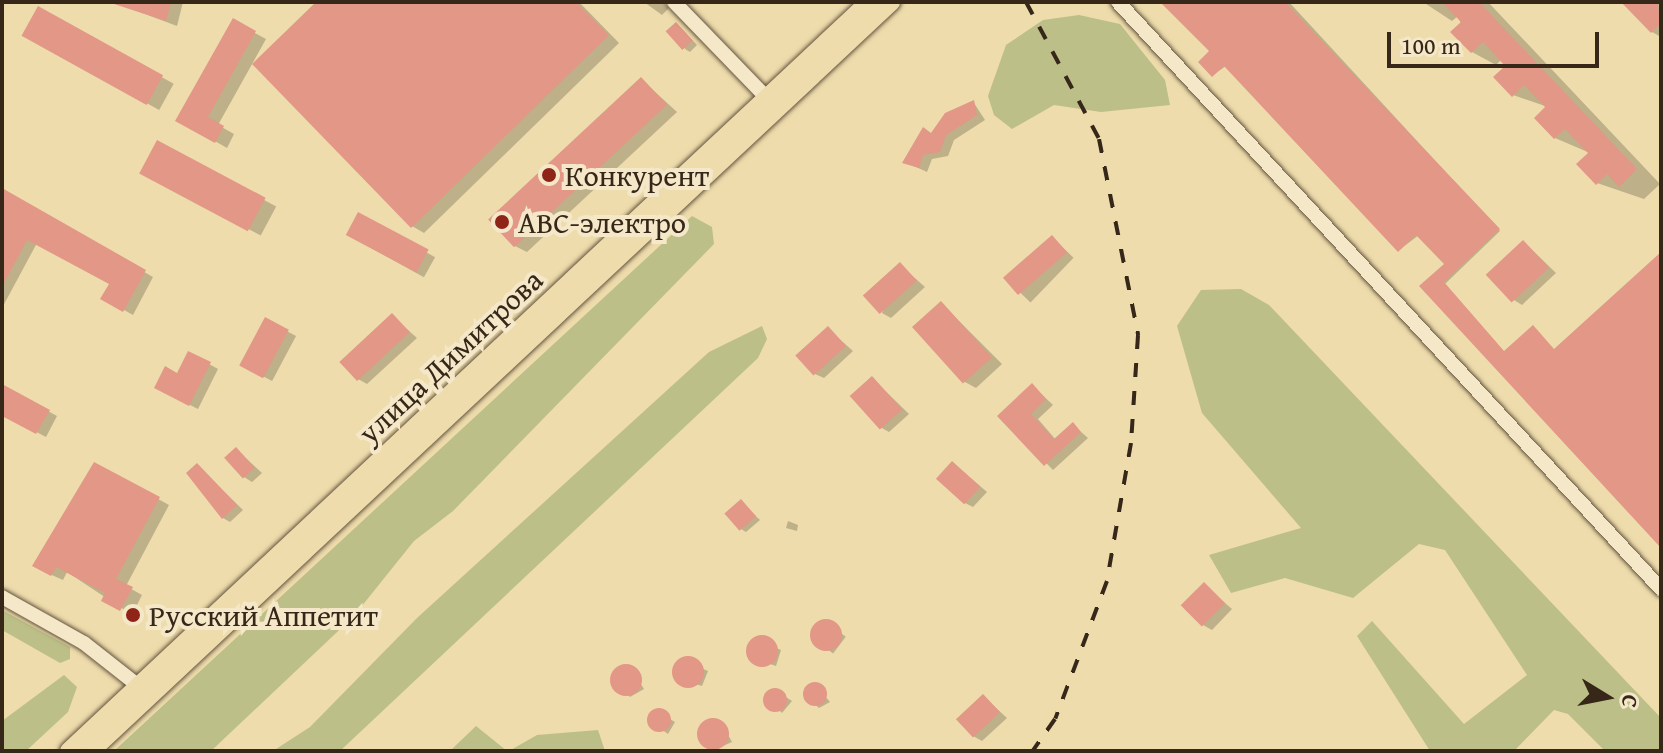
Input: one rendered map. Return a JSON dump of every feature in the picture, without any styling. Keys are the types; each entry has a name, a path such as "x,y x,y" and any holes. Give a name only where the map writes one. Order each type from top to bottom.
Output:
{"main road":[{"name":"улица Димитрова","path":"772,104 869,2"},
{"name":"улица Димитрова","path":"69,751 145,691 772,104 891,2"},
{"name":"улица Димитрова","path":"91,751 145,691"}],"street":[{"path":"674,2 772,104"},
{"path":"1118,2 1661,589"},
{"path":"2,597 84,643 145,691"}],"green space":[{"path":"1079,15 1120,24 1165,80 1170,105 1101,112 1054,105 1012,129 994,115 988,96 1006,45 1043,20"},
{"path":"692,216 712,227 714,244 453,511 414,541 353,617 211,751 114,751"},
{"path":"1241,289 1269,305 1661,718 1661,751 1605,751 1568,714 1554,710 1514,751 1430,751 1357,636 1372,621 1464,724 1527,675 1445,550 1419,544 1353,598 1285,578 1231,593 1209,555 1301,528 1202,413 1177,326 1201,290"},
{"path":"762,326 767,339 758,358 340,751 273,751 310,727 417,618 709,352"},
{"path":"2,610 70,647 70,659 60,663 2,630"},
{"path":"64,675 77,687 68,712 26,751 2,751 2,721"},
{"path":"476,726 507,751 450,751"},
{"path":"598,730 605,751 509,751 537,735"}],"building":[{"path":"108,2 171,2 166,21"},
{"path":"316,2 576,2 609,35 411,228 252,64"},
{"path":"1160,2 1285,2 1500,229 1444,282 1504,351 1533,325 1554,349 1661,252 1661,548 1419,286 1444,264 1416,235 1398,252 1224,66 1212,77 1198,62 1209,51"},
{"path":"1442,2 1479,2 1637,169 1619,187 1607,174 1596,185 1576,164 1588,153 1565,129 1554,139 1534,118 1545,107 1524,85 1512,97 1493,77 1505,66 1483,42 1471,53 1450,32 1461,22"},
{"path":"1621,2 1657,2 1661,23 1651,33"},
{"path":"38,6 163,75 147,105 22,36"},
{"path":"233,18 256,31 208,117 224,126 215,143 175,121"},
{"path":"676,22 693,41 682,50 666,31"},
{"path":"641,77 667,105 514,247 488,220"},
{"path":"974,100 977,115 946,135 940,152 923,155 919,168 902,163 923,127 931,133 945,113"},
{"path":"157,140 266,198 248,231 139,174"},
{"path":"2,188 146,270 123,312 100,299 109,284 27,240 2,287"},
{"path":"358,212 429,250 416,273 346,235"},
{"path":"1052,235 1067,252 1018,295 1003,278"},
{"path":"1523,240 1549,268 1512,303 1486,275"},
{"path":"900,262 917,281 880,314 863,295"},
{"path":"941,301 992,357 963,384 912,327"},
{"path":"392,313 410,332 357,381 339,362"},
{"path":"265,317 289,330 263,378 239,366"},
{"path":"828,326 846,346 813,376 795,355"},
{"path":"188,351 211,362 189,406 154,388 165,366 177,373"},
{"path":"872,376 902,409 880,430 850,396"},
{"path":"1032,383 1046,399 1031,414 1054,439 1073,422 1081,432 1044,466 997,416"},
{"path":"2,384 50,410 36,434 2,416"},
{"path":"236,447 255,468 243,479 224,458"},
{"path":"952,461 980,486 964,504 936,479"},
{"path":"94,462 160,497 116,579 133,587 120,611 101,601 105,593 56,567 51,576 32,566"},
{"path":"197,463 237,505 222,519 186,473"},
{"path":"741,499 756,516 739,531 724,513"},
{"path":"1204,582 1225,603 1202,627 1181,605"},
{"path":"826,619 837,624 842,635 837,646 826,651 815,646 810,635 815,624"},
{"path":"762,635 773,640 778,651 773,662 762,667 751,662 746,651 751,640"},
{"path":"688,656 700,660 704,672 700,684 688,688 676,684 672,672 676,660"},
{"path":"626,664 637,669 642,680 637,691 626,696 615,691 610,680 615,669"},
{"path":"815,682 824,685 827,694 824,703 815,706 806,703 803,694 806,685"},
{"path":"775,688 784,691 787,700 784,709 775,712 766,709 763,700 766,691"},
{"path":"983,694 1000,712 973,738 956,719"},
{"path":"659,708 668,711 671,720 668,729 659,732 650,729 647,720 650,711"},
{"path":"713,718 724,723 729,734 724,745 713,750 702,745 697,734 702,723"}],"railway":[{"path":"1026,2 1099,139 1138,335 1131,443 1107,581 1055,719 1033,751"}],"place":[{"name":"Конкурент","path":"549,175"},
{"name":"АВС-электро","path":"502,222"},
{"name":"Русский Аппетит","path":"133,615"}]}
